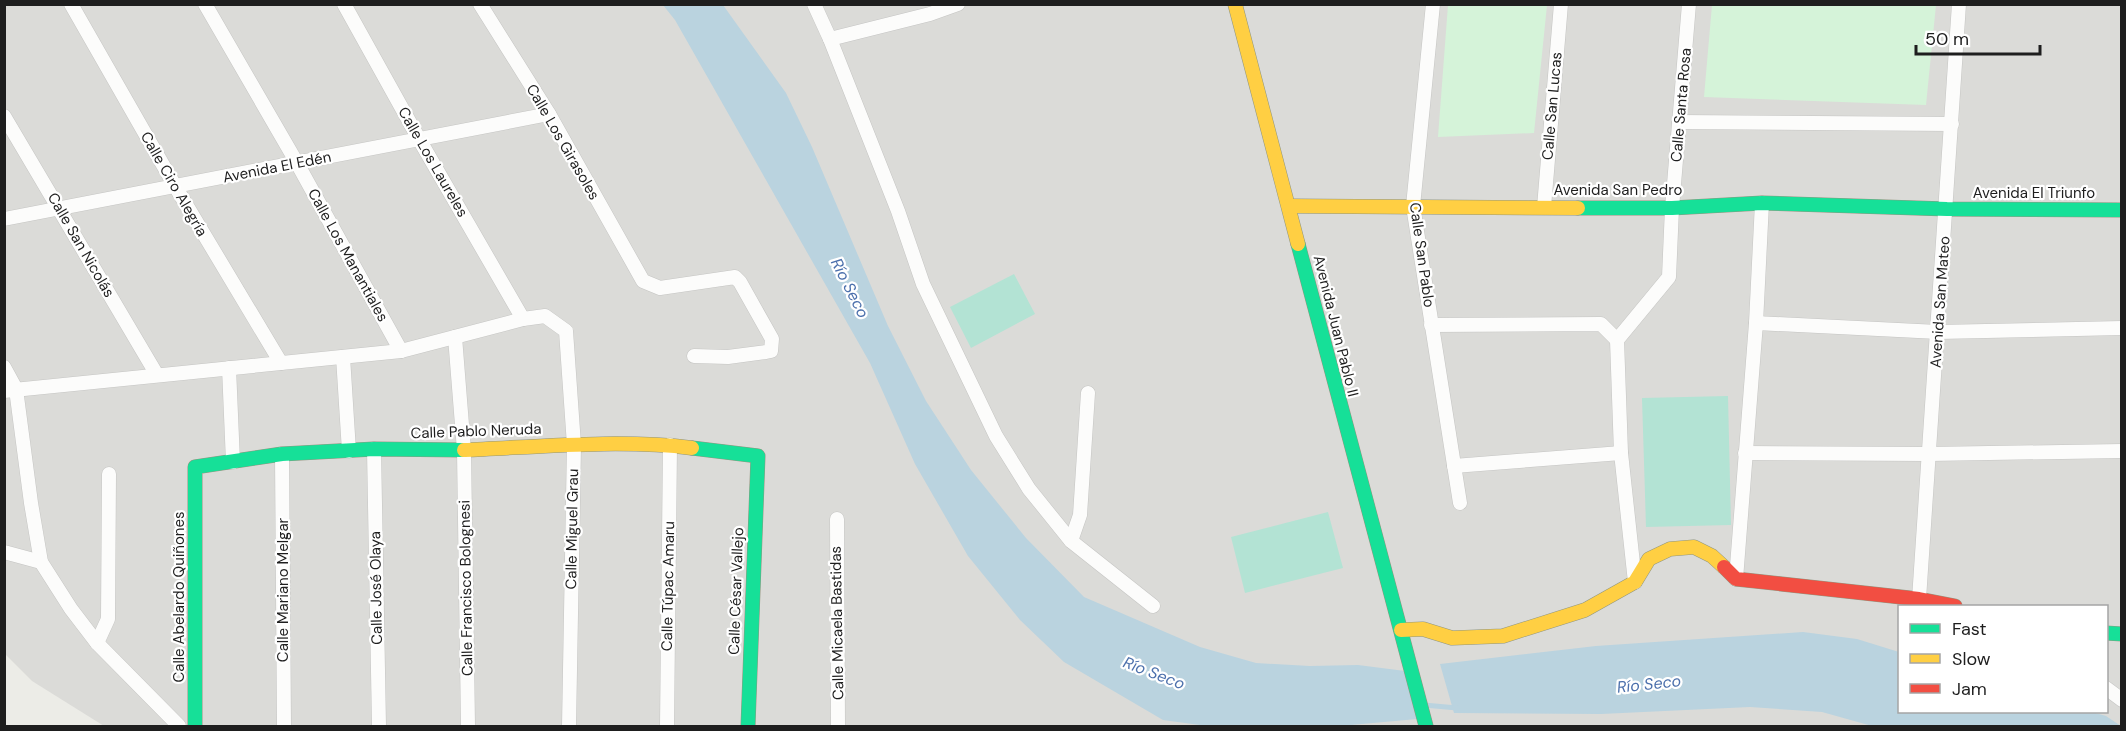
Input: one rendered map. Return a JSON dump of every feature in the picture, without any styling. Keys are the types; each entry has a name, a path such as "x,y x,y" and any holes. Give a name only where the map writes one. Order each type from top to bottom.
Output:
{"street":[{"name":"Calle Ciro Alegría","path":"71,4 175,186 281,363"},
{"name":"Calle Los Manantiales","path":"205,4 297,163 401,351"},
{"name":"Calle Los Laureles","path":"344,4 523,319"},
{"name":"Calle Los Girasoles","path":"480,4 549,114 643,281 660,288 735,277 772,339 771,351 728,357 694,356"},
{"path":"814,4 898,211 923,284 992,426 1029,489 1071,541 1153,606"},
{"path":"830,39 928,9 958,4"},
{"name":"Avenida Juan Pablo II","path":"1235,4 1426,726"},
{"name":"Calle San Pablo","path":"1433,4 1413,206 1460,503"},
{"name":"Calle San Lucas","path":"1544,207 1561,4"},
{"name":"Calle Santa Rosa","path":"1617,339 1669,277 1672,208 1689,4"},
{"name":"Avenida San Mateo","path":"1919,599 1959,4"},
{"name":"Avenida El Edén","path":"4,219 549,114"},
{"name":"Calle San Nicolás","path":"4,116 157,375"},
{"path":"1679,122 1952,124"},
{"path":"1736,579 1756,323 1762,203"},
{"name":"Avenida San Pedro","path":"1289,206 1672,208 1762,203 1947,209"},
{"name":"Avenida El Triunfo","path":"1947,209 2121,210"},
{"name":"Calle Miguel Grau","path":"523,319 545,316 566,332 574,445 569,726"},
{"path":"10,390 401,351 523,319"},
{"path":"1756,323 1938,332 2121,328"},
{"path":"1431,325 1601,324 1617,339 1621,453 1635,582"},
{"name":"Calle Francisco Bolognesi","path":"455,337 464,450 468,726"},
{"path":"343,357 349,451"},
{"path":"4,367 41,562 71,609 97,643 178,726"},
{"path":"229,368 233,462"},
{"path":"1071,541 1080,515 1088,393"},
{"name":"Calle Pablo Neruda","path":"195,467 282,454 374,449 464,450 574,445 669,445 758,456"},
{"name":"Calle Túpac Amaru","path":"666,726 669,445"},
{"name":"Calle José Olaya","path":"374,449 379,726"},
{"path":"1745,453 2121,452"},
{"path":"1454,466 1621,453"},
{"name":"Calle Mariano Melgar","path":"282,454 284,726"},
{"name":"Calle César Vallejo","path":"747,726 758,456"},
{"name":"Calle Abelardo Quiñones","path":"195,467 195,726"},
{"path":"97,643 108,619 109,474"},
{"name":"Calle Micaela Bastidas","path":"837,519 838,726"},
{"path":"1401,630 1424,629 1452,638 1503,636 1585,610 1635,582 1649,559 1670,549 1694,546 1712,556 1736,579 1919,599 1950,605"},
{"path":"4,552 41,562"},
{"path":"2108,690 2121,700"}],"shaded area":[{"path":"4,5 2121,5 2121,726 104,726 32,681 5,654"}],"green space":[{"path":"1448,5 1547,5 1534,133 1438,137"},
{"path":"1712,5 1936,5 1926,105 1704,97"},
{"path":"1014,274 1035,314 971,348 950,307"},
{"path":"1728,396 1731,525 1646,527 1642,398"},
{"path":"1328,512 1343,568 1245,593 1231,537"}],"water":[{"path":"663,5 723,5 786,93 812,147 888,326 926,401 971,470 1026,538 1084,597 1200,647 1256,663 1310,666 1358,665 1405,671 1417,719 1340,726 1207,726 1163,720 1064,662 1020,620 968,556 915,464 870,363 675,20"},
{"path":"1803,632 1857,639 1898,652 1898,713 2096,713 2106,716 2121,726 1872,726 1822,712 1750,707 1601,714 1454,713 1440,664 1596,646"}],"waterway":[{"name":"Río Seco","path":"1424,705 1457,708"}],"traffic: fast":[{"path":"1578,208 1672,208 1762,203 1947,209 2122,210"},
{"path":"1298,244 1426,726"},
{"path":"692,448 758,456 748,726"},
{"path":"195,726 195,467 282,454 374,449 464,450"},
{"path":"2108,633 2122,634"}],"traffic: slow":[{"path":"1235,4 1298,244"},
{"path":"1289,206 1578,208"},
{"path":"464,450 607,444 692,448"},
{"path":"1401,630 1423,629 1452,638 1503,636 1585,610 1635,582 1649,559 1670,549 1694,547 1712,556 1724,567"}],"traffic: jam":[{"path":"1724,567 1736,579 1919,599 1950,605"}]}
